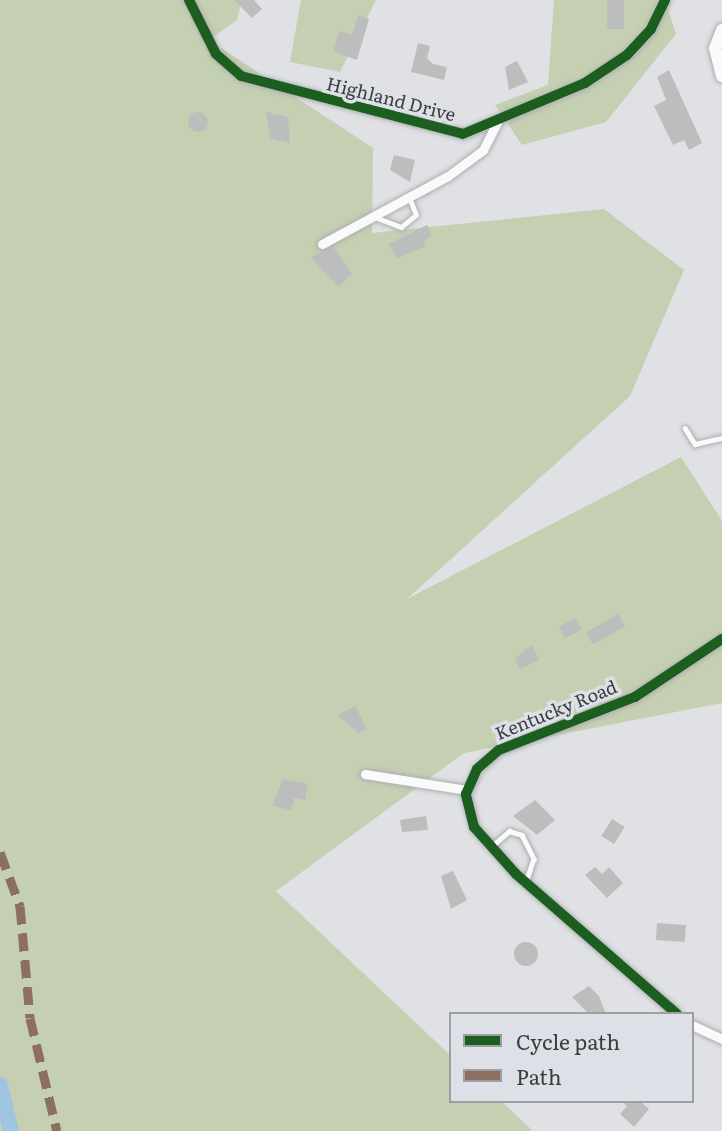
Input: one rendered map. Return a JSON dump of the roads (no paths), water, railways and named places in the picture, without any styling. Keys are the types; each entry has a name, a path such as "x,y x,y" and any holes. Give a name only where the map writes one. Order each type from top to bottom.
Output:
{"street":[{"name":"Highland Drive","path":"189,0 216,54 241,76 450,134 496,122 585,83 627,55 651,29 665,0"},
{"path":"722,30 715,48 722,76"},
{"path":"322,244 409,198 483,150 496,122"},
{"name":"Kentucky Road","path":"467,790 477,769 499,750 635,697 722,639"},
{"path":"365,774 467,790 474,827 491,848 526,883 675,1012"},
{"path":"694,1026 722,1039"}],"lane":[{"path":"375,217 401,227 415,215 409,198"},
{"path":"685,428 695,444 722,438"},
{"path":"491,848 509,831 522,835 534,859 526,883"}],"waterway":[{"path":"0,1085 11,1131"}]}
